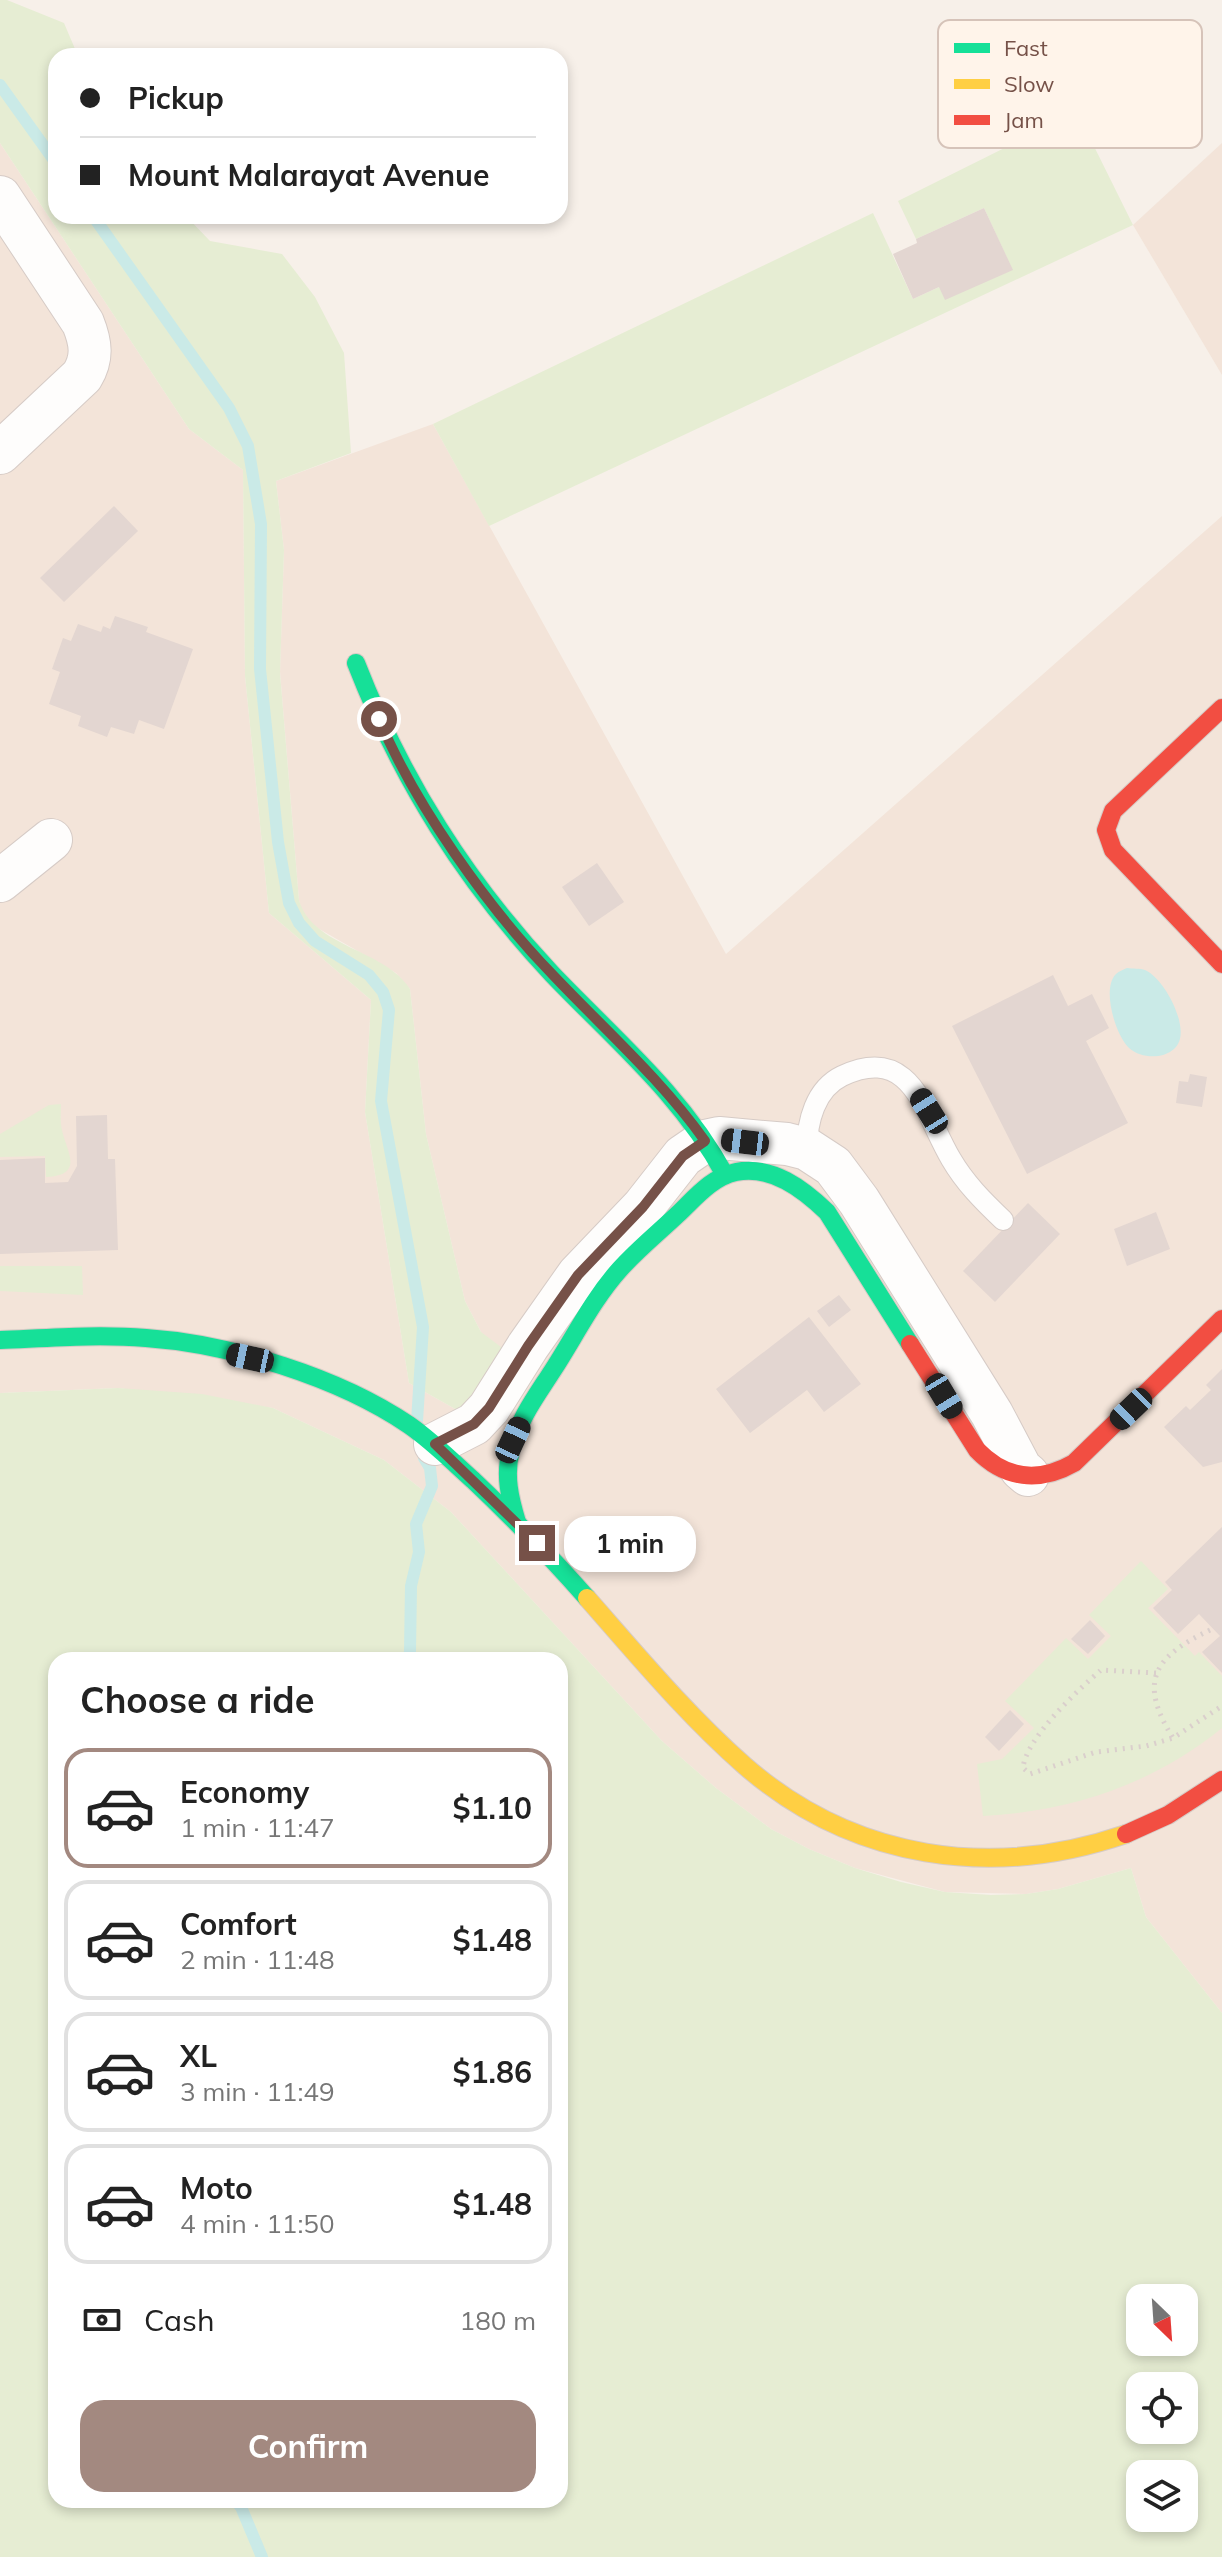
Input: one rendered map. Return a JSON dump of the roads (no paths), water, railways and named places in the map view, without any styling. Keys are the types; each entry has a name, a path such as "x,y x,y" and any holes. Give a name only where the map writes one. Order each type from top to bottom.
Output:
{"street":[{"path":"0,197 83,323 90,339 91,353 82,376 0,453"},
{"path":"356,663 391,747 418,795 491,902 550,973 655,1079 715,1158 739,1171 768,1173 800,1189 827,1212 984,1459 1006,1474 1028,1475 1052,1474 1074,1463 1222,1319"},
{"path":"1222,708 1113,811 1106,821 1105,832 1113,850 1222,964"},
{"path":"0,881 51,840"},
{"path":"517,1522 508,1492 506,1469 513,1440 526,1413 599,1296 619,1270 701,1191 715,1158 719,1138 787,1144 807,1149 833,1166 859,1201 992,1414 1021,1469 1028,1475"},
{"path":"433,1442 474,1424 489,1408 578,1275 643,1207 683,1156 715,1158"},
{"path":"0,1340 102,1336 153,1339 198,1347 298,1372 361,1398 401,1420 433,1442 517,1522 577,1586 678,1704 728,1753 766,1784 858,1835 908,1851 947,1858 1012,1860 1101,1841 1149,1825 1222,1780"}],"lane":[{"path":"807,1149 807,1126 815,1105 835,1080 857,1069 875,1066 892,1070 917,1093 929,1111 963,1179 1003,1220"}],"water":[{"path":"1127,968 1143,969 1152,975 1173,1003 1181,1036 1178,1044 1167,1054 1139,1054 1129,1048 1119,1033 1112,1012 1110,990 1116,974"}],"waterway":[{"path":"0,85 48,152"},
{"path":"99,224 229,408 248,446 261,524 260,669 278,842 289,903 299,923 315,941 369,975 383,992 389,1010 381,1101 423,1327 417,1421"},
{"path":"410,1652 411,1586 419,1552 416,1524 432,1486 430,1468 424,1458"},
{"path":"241,2508 262,2557"}]}
